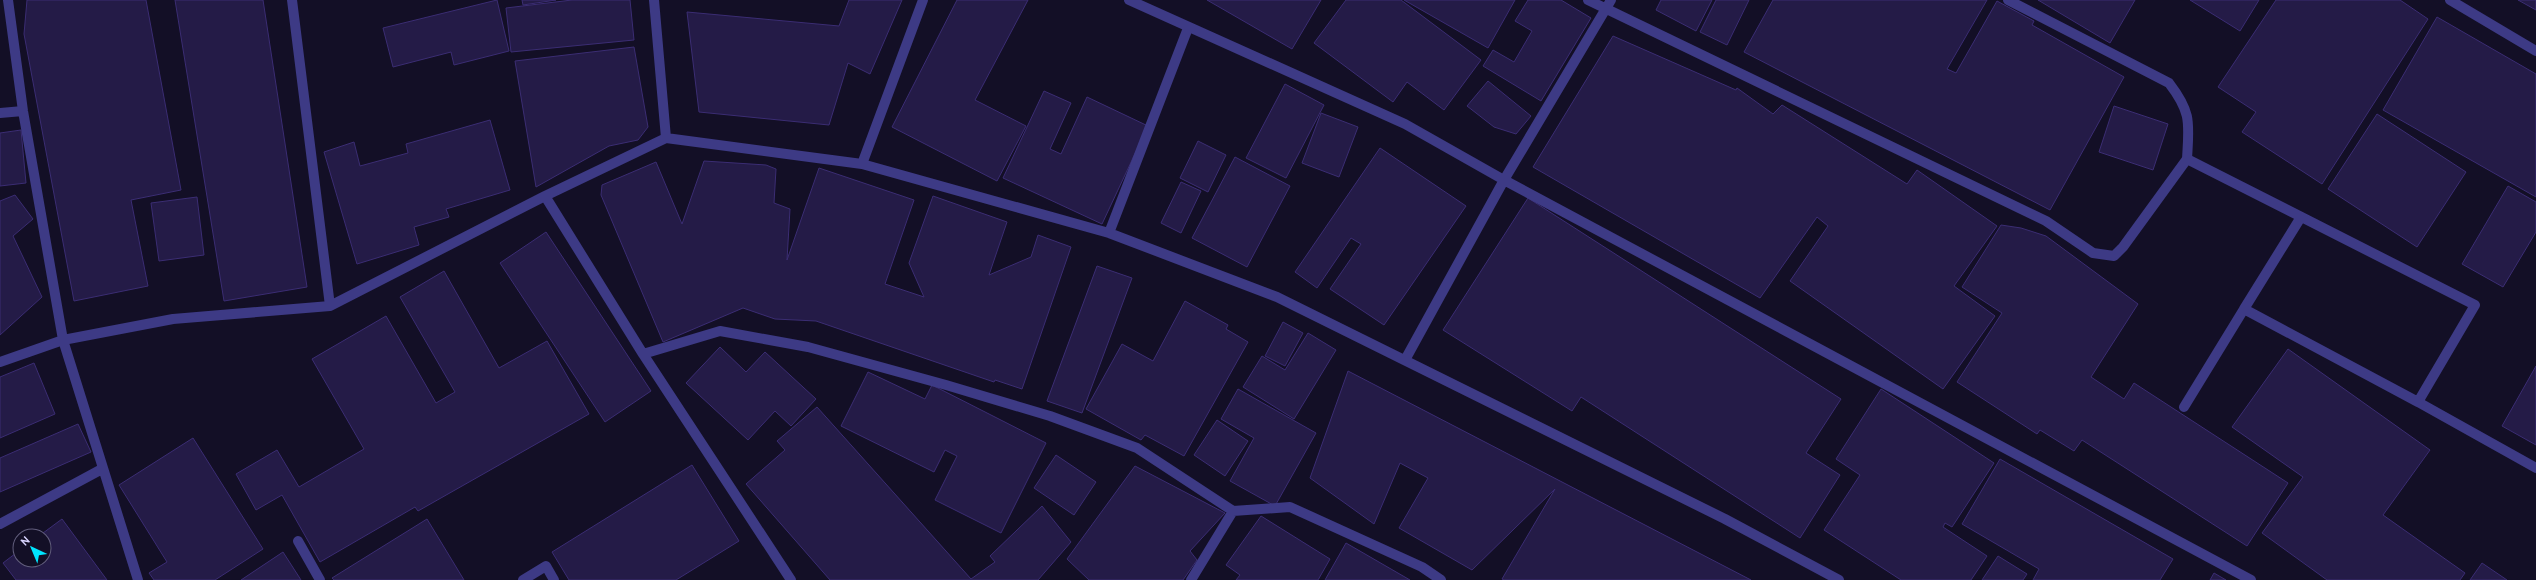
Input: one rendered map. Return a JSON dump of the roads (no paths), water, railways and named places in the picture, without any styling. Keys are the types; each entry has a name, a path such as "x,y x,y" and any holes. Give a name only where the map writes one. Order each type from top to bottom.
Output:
{"street":[{"path":"8,0 23,111 63,340 102,470 138,580"},
{"path":"292,0 330,306"},
{"path":"654,0 666,138"},
{"path":"862,164 923,0"},
{"path":"1129,0 1188,28 1405,124 1504,180 2251,580"},
{"path":"1588,0 2046,221 2094,253 2114,256 2123,247 2186,159 2189,119 2182,100 2169,83 2008,0"},
{"path":"1405,360 1504,180 1607,10 1611,0"},
{"path":"2450,0 2536,51"},
{"path":"1109,233 1188,28"},
{"path":"0,113 23,111"},
{"path":"0,362 63,340 173,319 330,306 545,196 666,138 862,164 1109,233 1277,297 1725,519 1839,580"},
{"path":"2186,159 2475,305 2418,402"},
{"path":"545,196 643,354 791,580"},
{"path":"2184,407 2301,217"},
{"path":"2244,309 2418,402 2536,468"},
{"path":"643,354 720,330 808,347 1050,416 1137,448 1233,511 1290,507 1422,567 1441,580"},
{"path":"0,524 102,470"},
{"path":"1191,580 1233,511"},
{"path":"298,541 320,580"},
{"path":"523,580 546,566 554,580"}]}
